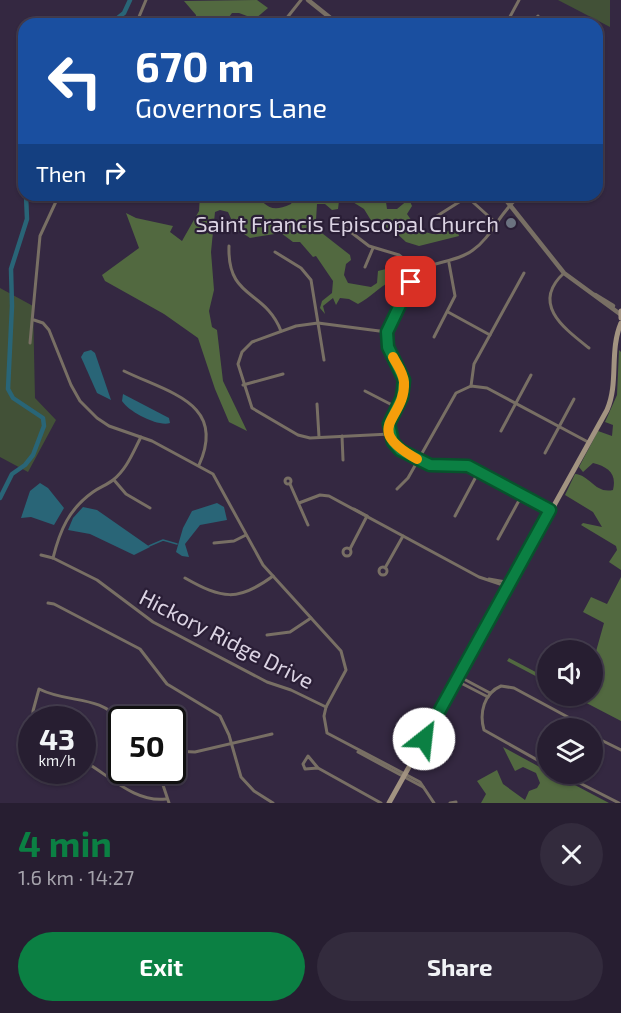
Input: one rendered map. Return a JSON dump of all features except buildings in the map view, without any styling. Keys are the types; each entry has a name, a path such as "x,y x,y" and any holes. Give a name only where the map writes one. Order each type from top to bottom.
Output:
{"main road":[{"path":"612,382 612,348 621,314"},
{"path":"389,803 611,401 615,341 621,323"}],"street":[{"path":"138,18 146,0"},
{"path":"287,18 301,0"},
{"path":"308,0 330,18"},
{"path":"509,18 519,0"},
{"path":"30,343 34,320 40,236 56,201"},
{"path":"437,216 459,201"},
{"path":"472,201 495,222"},
{"path":"507,201 564,273 621,314"},
{"path":"513,201 477,247 450,263 419,271 400,303 387,332 388,347 404,380 403,392 390,421 390,434 398,448 418,460 436,466 462,464 550,510"},
{"path":"335,220 373,248 399,255 419,271"},
{"path":"229,246 229,264 233,278 242,289 267,308 281,331"},
{"path":"365,267 373,248"},
{"path":"275,252 296,264 313,285 324,360"},
{"path":"434,337 456,292 450,263"},
{"path":"471,386 472,369 524,273"},
{"path":"564,273 553,287 552,310 561,325 589,348"},
{"path":"448,312 490,335"},
{"path":"34,320 43,323 48,330 70,385 80,401 97,418 110,426 141,437 213,474 246,535 273,576 345,658 346,670 326,707 324,716 327,733 420,782 434,803"},
{"path":"387,332 318,323 281,331 252,342 242,352 238,368 249,405 258,414 298,435 319,437 390,434"},
{"path":"124,371 196,407 206,422 208,438 199,465"},
{"path":"243,386 284,374"},
{"path":"501,431 531,375"},
{"path":"397,489 408,478 453,397 471,386 487,387 588,442"},
{"path":"365,391 396,407"},
{"path":"545,453 574,399"},
{"path":"317,405 319,437"},
{"path":"342,436 343,460"},
{"path":"53,558 63,526 75,507 114,480 126,466 141,437"},
{"path":"455,516 479,471"},
{"path":"114,480 126,494 150,508"},
{"path":"290,484 308,525"},
{"path":"299,503 320,495 329,496 479,577 510,585"},
{"path":"498,539 522,495"},
{"path":"350,549 367,516"},
{"path":"214,543 227,543 246,535"},
{"path":"385,568 403,536"},
{"name":"Hickory Ridge Drive","path":"41,555 53,558 97,580 153,622 267,682 291,690 326,707"},
{"path":"185,578 212,594 223,596 241,595 255,589 273,576"},
{"path":"48,603 54,603 140,649 166,684 220,716 241,777 254,791 273,803"},
{"path":"267,635 290,632 311,618"},
{"path":"458,679 489,695"},
{"path":"537,760 488,734 481,718 489,695 501,686 514,688 570,718"},
{"path":"34,706 39,689 62,699 88,700 108,711"},
{"path":"186,753 272,734"},
{"path":"603,741 621,750"},
{"path":"318,768 314,759 308,756 305,759 303,764 305,769 318,768 381,803"},
{"path":"96,769 137,796 153,801 167,801 163,784"},
{"path":"585,784 619,803"},
{"path":"450,803 456,801"}],"green space":[{"path":"257,0 268,8 256,18 232,13 228,18 196,18 184,1"},
{"path":"558,0 610,0 610,27 603,23 603,18 593,18"},
{"path":"200,201 261,201 276,208 291,204 292,201 339,201 338,209 332,210 325,204 317,204 316,220 318,230 350,255 351,260 346,264 344,275 348,283 371,287 377,283 378,271 386,269 396,274 405,286 391,281 358,304 349,299 340,298 336,305 333,298 323,306 325,314 320,308 322,301 332,293 333,281 316,256 313,257 300,242 293,242 281,233 250,238 237,232 228,212 220,210 215,212 211,252 214,290 209,311 212,327 217,330 223,381 247,431 229,422 198,338 164,314 105,281 102,275 139,248 126,213 136,218 173,226 170,232 182,241 199,211"},
{"path":"351,201 385,201 387,209 397,209 410,201 412,206 407,214 420,228 433,234 457,229 459,236 419,246 406,242 393,230 372,222 364,209"},
{"path":"0,288 33,306 35,398 56,420 28,472 0,457"},
{"path":"619,350 621,352 621,570 609,562 617,550 616,546 581,525 583,523 602,527 593,512 565,495 575,474 585,477 597,487 607,491 613,490 614,479 607,469 593,463 583,472 579,467 598,431 612,436 613,425 605,422 617,395"},
{"path":"621,577 621,721 592,706 603,706 603,640 599,640 604,623 583,612 591,597 607,604"},
{"path":"509,658 537,673 537,677 507,661"},
{"path":"503,747 537,766 537,776 523,767 515,771"},
{"path":"497,770 503,784 525,800 529,791 537,788 539,784 573,784 609,803 481,803 486,794 477,781"}],"water":[{"path":"91,350 95,353 111,400 97,393 81,357 84,352"},
{"path":"123,394 169,418 170,423 158,423 137,414 122,401"},
{"path":"40,483 48,488 64,508 54,525 31,517 21,518 30,491"},
{"path":"217,503 224,507 227,520 200,525 185,544 189,557 176,552 183,528 192,511"},
{"path":"83,507 97,510 150,547 134,555 90,534 68,530 73,518"}],"waterway":[{"path":"118,18 124,13 130,0"},
{"path":"0,498 12,474 25,465 33,455 44,426 43,418 13,398 8,389 12,306 11,269 27,219 26,201"},
{"path":"149,546 163,540 177,544"}],"slow traffic":[{"path":"393,357 403,375 404,388 402,397 391,417 390,434 398,448 417,459"}],"place":[{"name":"Saint Francis Episcopal Church","path":"511,223"}],"route":[{"path":"411,282 390,321 387,332 388,347 404,380 402,397 389,424 393,442 400,450 430,465 468,466 550,510 424,739"}]}
